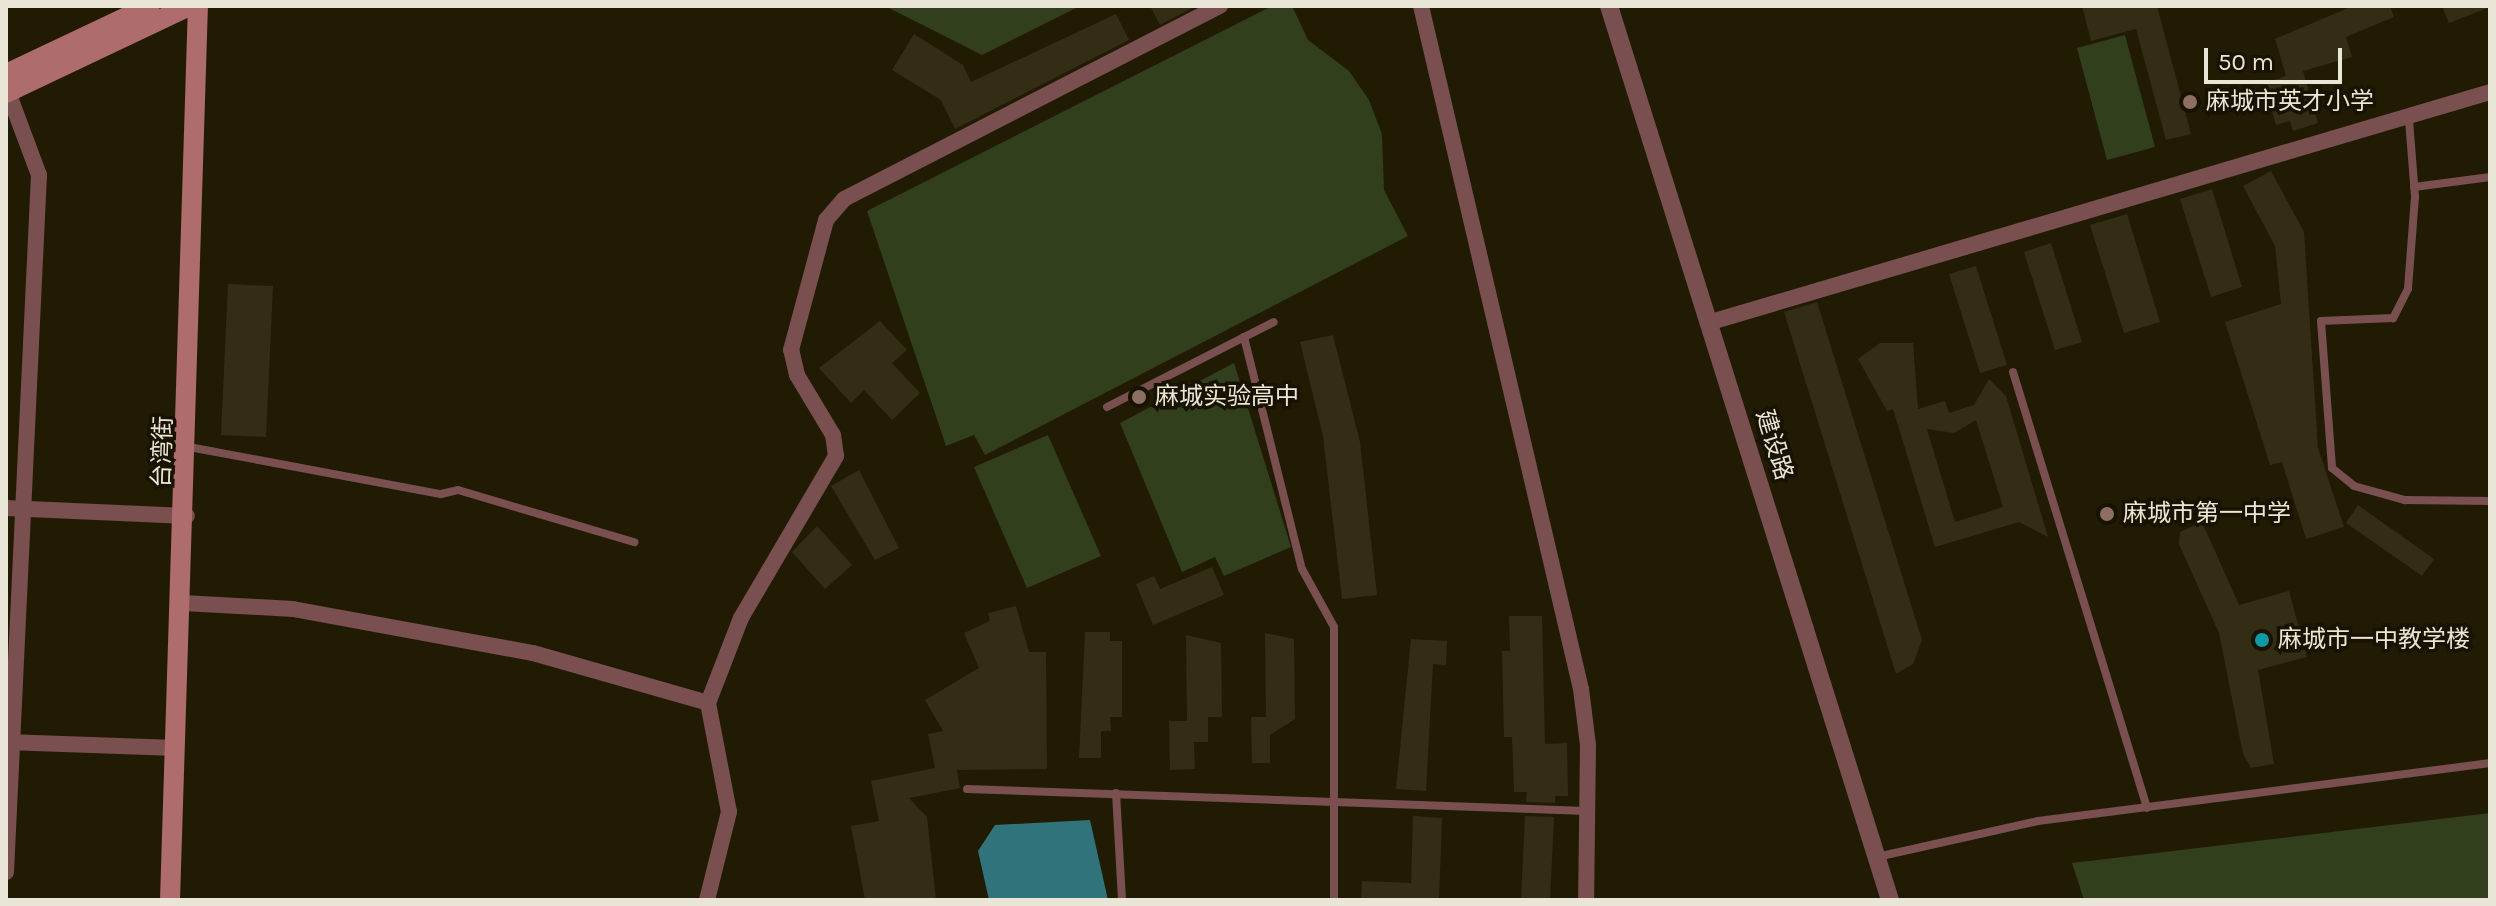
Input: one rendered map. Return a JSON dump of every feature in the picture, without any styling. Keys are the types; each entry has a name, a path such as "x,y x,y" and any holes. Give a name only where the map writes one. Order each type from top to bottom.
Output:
{"main road":[{"path":"7,86 150,6"},
{"path":"7,86 189,6"},
{"name":"台湾街","path":"170,900 187,516 198,6"}],"street":[{"path":"707,900 729,812 708,703 741,618 836,456 833,435 797,375 791,350 836,206 1220,6"},
{"path":"1421,6 1581,689 1587,811 1586,900"},
{"name":"建设路","path":"1609,6 1711,322 1890,900"},
{"path":"6,872 14,509 39,175 7,86"},
{"path":"1711,322 2256,158 2409,120 2490,92"},
{"path":"14,509 187,516"},
{"path":"183,603 293,609 533,653 708,703"},
{"path":"9,742 176,748"}],"lane":[{"path":"2409,120 2414,187 2408,289 2393,318 2321,321 2332,468 2354,486 2405,500 2490,501"},
{"path":"2414,187 2490,177"},
{"path":"1107,407 1274,322"},
{"path":"1244,337 1302,569 1334,627 1334,900"},
{"path":"2013,372 2147,808"},
{"path":"189,447 441,494 458,490 634,542"},
{"path":"1877,857 2038,821 2490,763"},
{"path":"967,789 1334,799 1587,811"},
{"path":"1116,793 1122,900"}],"green space":[{"path":"885,6 1080,6 982,55"},
{"path":"1272,6 1292,6 1308,40 1349,71 1369,100 1382,134 1384,190 1408,236 985,455 974,435 946,446 867,211"},
{"path":"2125,35 2155,147 2107,160 2077,48"},
{"path":"1234,363 1291,547 1224,576 1215,557 1182,572 1120,423"},
{"path":"1048,435 1101,556 1027,588 974,467"},
{"path":"2490,813 2490,900 2084,900 2072,863"}],"water":[{"path":"1090,820 1108,900 989,900 978,851 995,825"}],"building":[{"path":"1150,6 1196,6 1160,25"},
{"path":"2082,6 2157,6 2191,134 2166,140 2136,29 2091,41"},
{"path":"2353,6 2390,6 2394,17 2346,37 2352,57 2303,71 2318,123 2293,131 2290,121 2276,125 2264,83 2286,76 2275,39"},
{"path":"2442,6 2489,6 2490,7 2449,23"},
{"path":"1116,14 1129,40 955,129 941,100 892,70 914,34 963,65 971,82"},
{"path":"2271,171 2304,232 2318,448 2344,527 2306,539 2282,462 2270,465 2225,322 2281,304 2275,246 2243,186"},
{"path":"2212,189 2242,287 2211,297 2180,199"},
{"path":"2127,214 2160,322 2124,333 2090,225"},
{"path":"2051,243 2082,342 2055,350 2024,252"},
{"path":"1976,266 2007,365 1980,373 1949,274"},
{"path":"228,284 273,286 266,437 221,435"},
{"path":"1817,302 1922,640 1913,664 1896,674 1784,312"},
{"path":"880,321 907,350 892,363 920,393 892,420 864,390 851,403 819,368"},
{"path":"1333,335 1360,442 1377,595 1342,599 1323,436 1300,342"},
{"path":"1880,343 1913,343 1918,409 1945,401 1949,413 1974,405 1989,379 2006,396 2048,537 2019,522 1935,547 1893,409 1887,411 1858,359","holes":["1976,420 2003,507 1955,522 1927,429 1954,433"]},
{"path":"859,470 899,548 875,560 831,486"},
{"path":"2358,505 2434,559 2422,576 2346,523"},
{"name":"麻城市一中教学楼","path":"2202,522 2239,605 2289,591 2307,657 2258,670 2274,764 2251,768 2243,754 2219,633 2179,544 2180,532"},
{"path":"817,526 852,565 825,589 792,552"},
{"path":"1212,567 1224,595 1153,625 1136,584 1154,576 1160,589"},
{"path":"1016,606 1029,652 1046,652 1047,769 957,770 960,788 909,798 927,817 936,900 865,900 851,826 879,821 871,781 935,768 928,734 943,731 925,700 979,668 964,633 990,621 988,613"},
{"path":"1509,616 1542,616 1545,744 1567,743 1568,796 1555,796 1555,803 1526,802 1527,792 1514,792 1512,737 1504,737 1502,651 1510,651"},
{"path":"1085,632 1110,632 1110,641 1122,641 1122,717 1110,717 1111,731 1101,731 1101,758 1079,758"},
{"path":"1265,633 1294,639 1295,719 1270,735 1270,763 1252,763 1251,717 1266,717"},
{"path":"1186,635 1221,643 1222,717 1208,717 1208,742 1194,742 1195,769 1170,770 1169,721 1187,721"},
{"path":"1411,639 1447,641 1446,665 1433,664 1426,791 1396,789"},
{"path":"1413,816 1442,818 1439,900 1361,900 1362,881 1411,883"},
{"path":"1525,816 1554,817 1550,900 1521,900"}],"place":[{"name":"麻城市英才小学","path":"2190,102"},
{"name":"麻城实验高中","path":"1139,397"},
{"name":"麻城市第一中学","path":"2107,514"},
{"name":"麻城市一中教学楼","path":"2262,640"}]}
